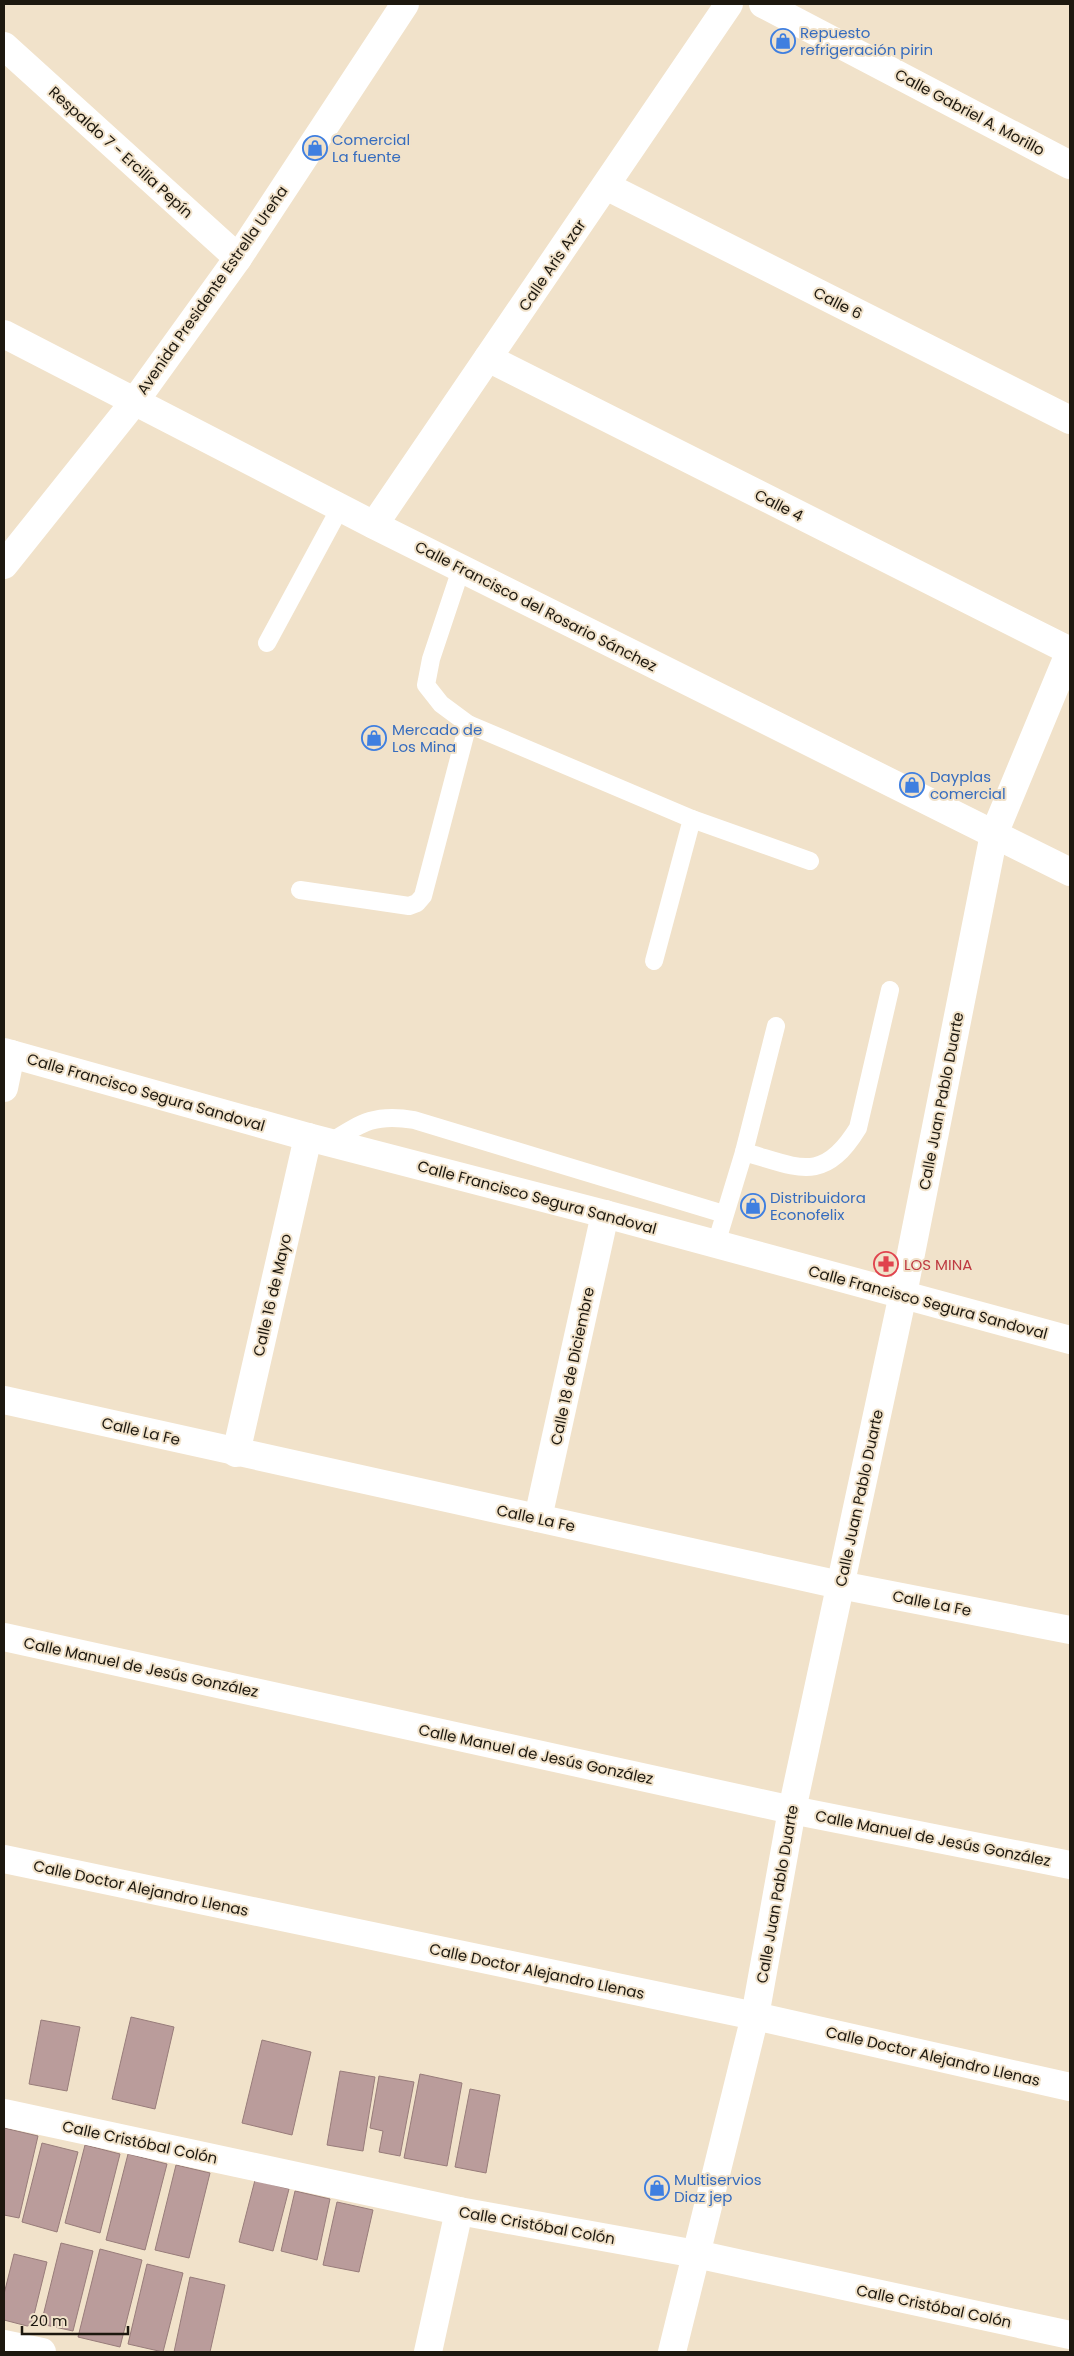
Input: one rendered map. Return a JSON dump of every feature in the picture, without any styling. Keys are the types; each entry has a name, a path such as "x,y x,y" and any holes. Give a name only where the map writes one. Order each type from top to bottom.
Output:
{"street":[{"name":"Avenida Presidente Estrella Ureña","path":"4,565 135,401 238,258 405,4"},
{"name":"Calle Aris Azar","path":"374,525 729,4"},
{"name":"Calle Gabriel A. Morillo","path":"763,4 1070,165"},
{"name":"Respaldo 7 - Ercilia Pepín","path":"4,46 238,258"},
{"name":"Calle 6","path":"606,186 1070,420"},
{"name":"Calle Francisco del Rosario Sánchez","path":"4,334 340,508 1070,872"},
{"name":"Calle 4","path":"488,358 1070,651"},
{"name":"Calle Juan Pablo Duarte","path":"672,2352 755,2016 792,1810 903,1294 994,834 1070,651"},
{"name":"Calle Francisco Segura Sandoval","path":"6,1052 318,1140 605,1214 1070,1340"},
{"path":"4,1088 6,1052"},
{"name":"Calle 16 de Mayo","path":"236,1453 318,1140"},
{"name":"Calle 18 de Diciembre","path":"538,1518 605,1214"},
{"name":"Calle La Fe","path":"4,1400 236,1453 840,1585 1070,1630"},
{"name":"Calle Manuel de Jesús González","path":"4,1637 792,1810 1070,1866"},
{"name":"Calle Doctor Alejandro Llenas","path":"4,1859 755,2016 1070,2087"},
{"name":"Calle Cristóbal Colón","path":"4,2113 459,2211 696,2254 1070,2335"},
{"path":"428,2352 459,2211"},
{"path":"4,2344 42,2352"}],"lane":[{"path":"267,643 340,508"},
{"path":"461,569 431,658 426,685 441,704 468,724 692,819 810,861"},
{"path":"300,890 409,906 417,904 423,896 468,724"},
{"path":"654,961 692,819"},
{"path":"744,1152 806,1169 830,1161 848,1144 858,1128 890,990"},
{"path":"716,1244 744,1152 776,1026"},
{"path":"318,1140 381,1117 414,1120 724,1214"}],"building":[{"path":"131,2017 174,2027 155,2109 112,2099"},
{"path":"41,2020 80,2027 67,2091 29,2084"},
{"path":"262,2040 311,2052 292,2135 242,2123"},
{"path":"340,2071 375,2077 363,2151 327,2145"},
{"path":"420,2074 462,2083 447,2166 404,2158"},
{"path":"379,2076 414,2082 400,2156 379,2152 383,2131 370,2128"},
{"path":"470,2089 500,2095 486,2173 455,2167"},
{"path":"4,2128 38,2136 19,2218 4,2215"},
{"path":"42,2143 78,2152 57,2232 22,2222"},
{"path":"85,2145 120,2154 100,2233 65,2223"},
{"path":"128,2154 167,2164 145,2250 106,2240"},
{"path":"176,2165 210,2173 189,2258 155,2250"},
{"path":"255,2180 289,2189 273,2251 239,2242"},
{"path":"295,2191 330,2199 317,2260 281,2251"},
{"path":"337,2202 373,2210 359,2272 323,2265"},
{"path":"61,2243 93,2251 73,2331 41,2324"},
{"path":"100,2249 142,2260 120,2347 78,2337"},
{"path":"14,2254 47,2262 31,2327 4,2320 4,2294"},
{"path":"147,2264 183,2273 163,2352 128,2344"},
{"path":"190,2277 225,2285 210,2352 174,2352"}],"place":[{"name":"Repuesto refrigeración pirin","path":"783,41"},
{"name":"Comercial La fuente","path":"315,148"},
{"name":"Mercado de Los Mina","path":"374,738"},
{"name":"Dayplas comercial","path":"912,785"},
{"name":"Distribuidora Econofelix","path":"753,1206"},
{"name":"LOS MINA","path":"886,1264"},
{"name":"Multiservios Diaz jep","path":"657,2188"}]}
